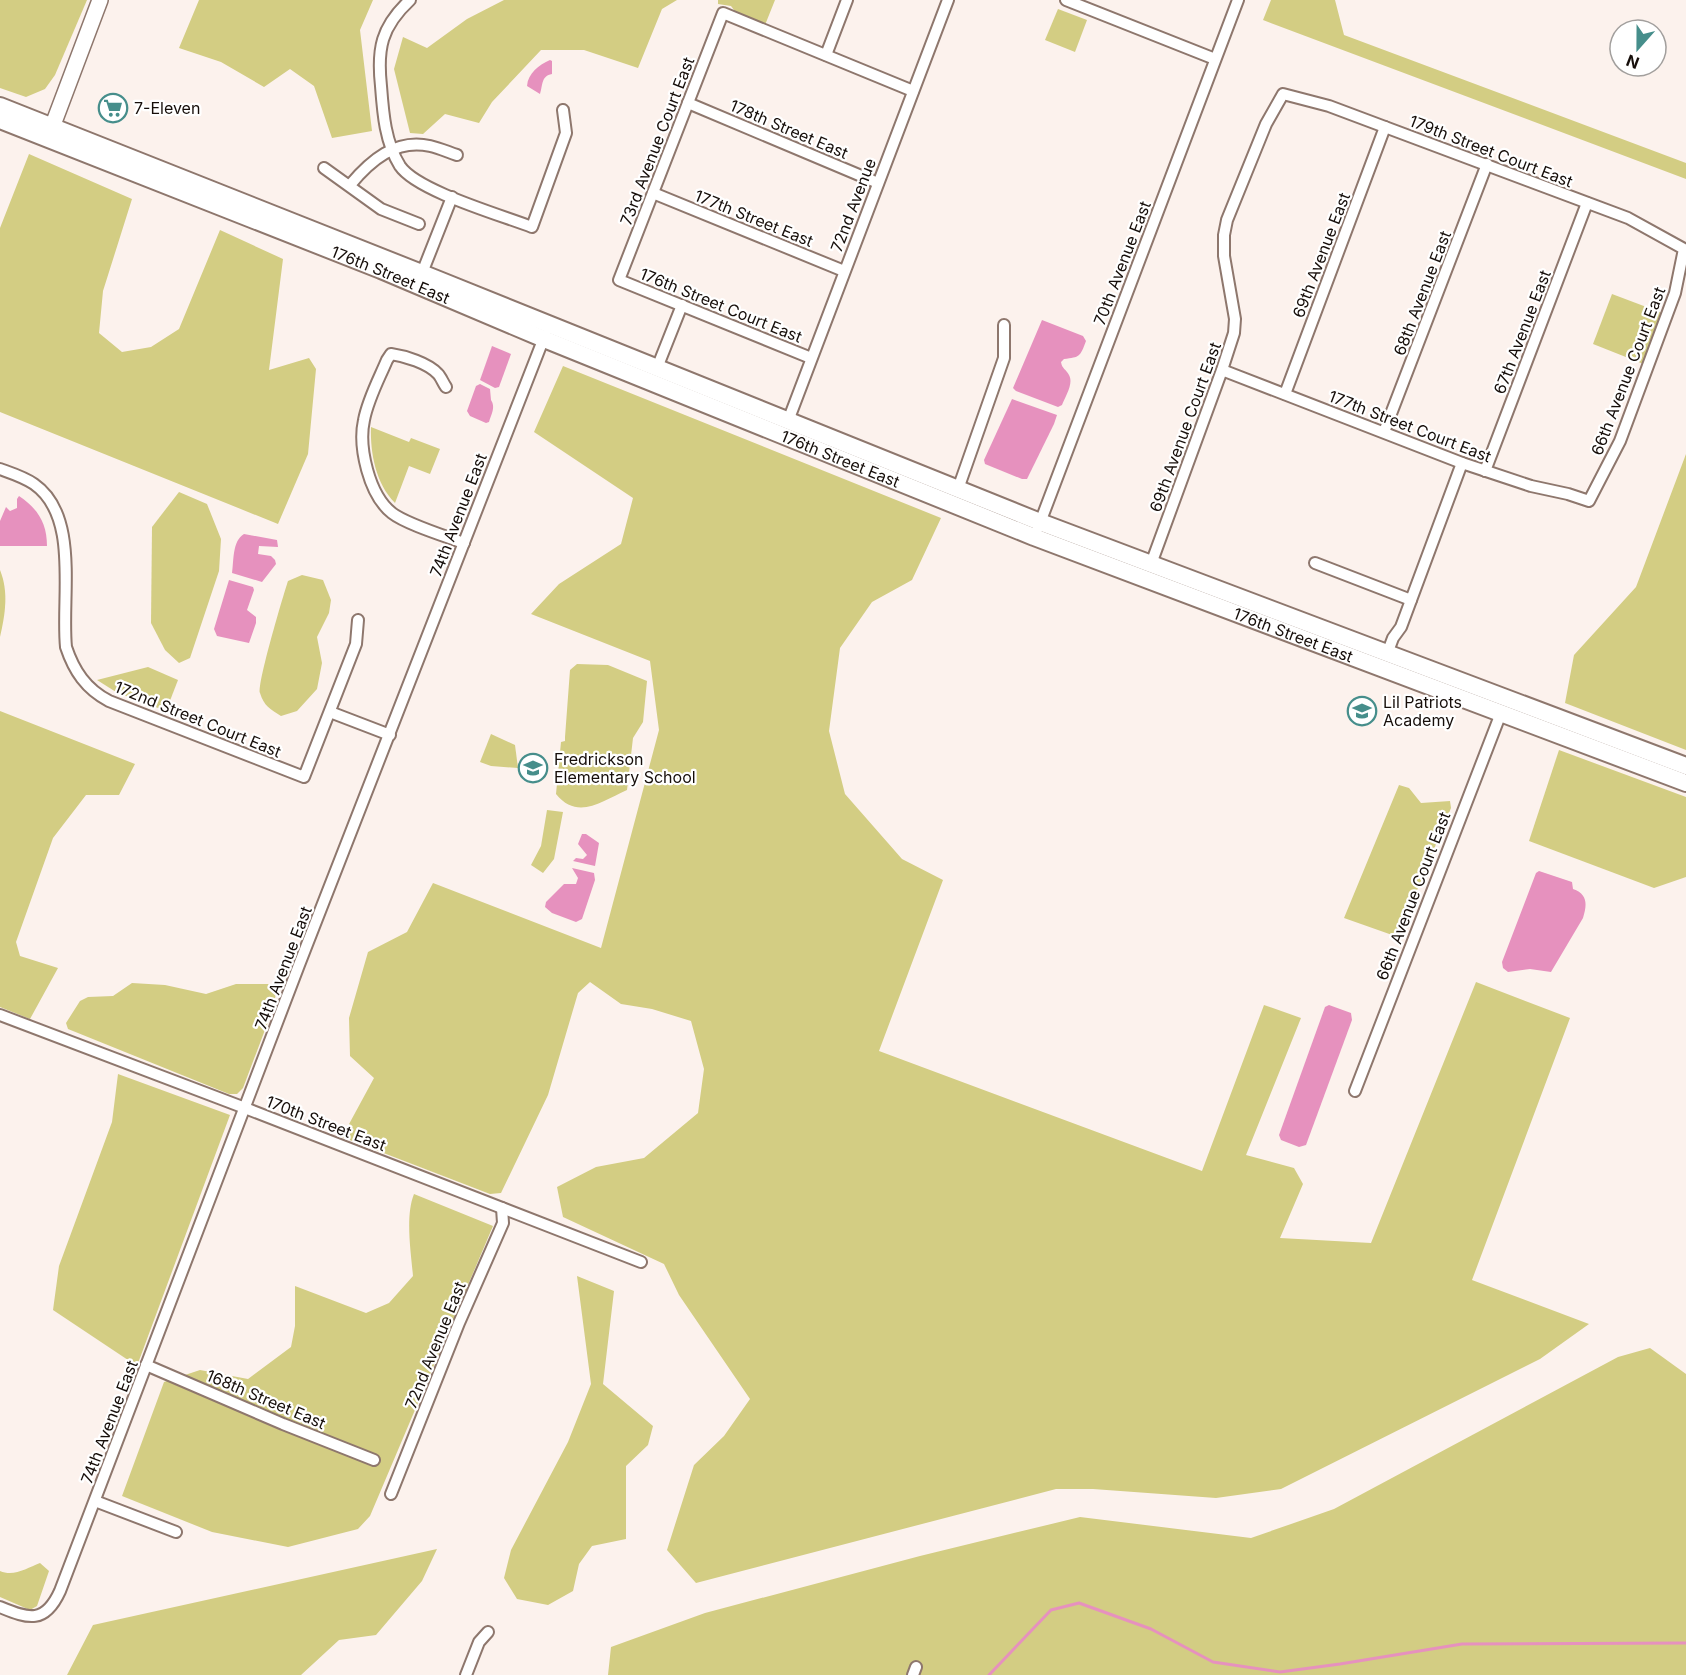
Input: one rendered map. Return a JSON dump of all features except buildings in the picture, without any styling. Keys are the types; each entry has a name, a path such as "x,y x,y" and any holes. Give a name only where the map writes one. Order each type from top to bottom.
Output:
{"main road":[{"name":"176th Street East","path":"0,106 50,132 381,270 547,332 1501,713 1686,783"},
{"name":"176th Street East","path":"0,120 50,132 422,273 547,332 657,368 957,489 1037,529 1151,564 1686,766"},
{"path":"381,270 413,277 422,273"},
{"path":"1559,735 1612,745 1618,740"}],"street":[{"path":"50,132 100,0"},
{"path":"410,0 386,30 382,39 379,63 384,122 391,148 401,167 412,177 452,197 532,227 566,134 563,110"},
{"path":"847,0 826,55 913,91"},
{"name":"72nd Avenue","path":"788,421 948,0"},
{"path":"1066,0 1215,59"},
{"name":"70th Avenue East","path":"1037,529 1238,0"},
{"name":"73rd Avenue Court East","path":"619,280 723,13 826,55"},
{"name":"179th Street Court East","path":"1283,94 1329,106 1385,126 1628,218 1684,249"},
{"name":"69th Avenue Court East","path":"1151,564 1234,333 1235,319 1224,256 1227,220 1266,124 1283,94"},
{"name":"178th Street East","path":"688,103 878,183"},
{"name":"69th Avenue East","path":"1285,394 1385,126"},
{"path":"350,185 375,159 391,148 429,146 457,155"},
{"name":"68th Avenue East","path":"1384,432 1487,164"},
{"path":"324,168 381,209 419,224"},
{"name":"177th Street East","path":"653,193 844,271"},
{"path":"422,273 452,197"},
{"name":"67th Avenue East","path":"1485,471 1587,203"},
{"name":"66th Avenue Court East","path":"1589,501 1620,441 1675,293 1684,249"},
{"name":"176th Street Court East","path":"619,280 811,358"},
{"path":"657,368 682,305"},
{"path":"957,489 1005,358 1004,325"},
{"name":"74th Avenue East","path":"0,1607 38,1617 54,1604 299,965 547,332"},
{"path":"446,387 438,374 429,368 399,355 391,354 370,401 362,431 364,455 374,489 381,502 393,514 464,543"},
{"name":"177th Street Court East","path":"1222,370 1462,463 1531,486 1589,501"},
{"path":"1387,654 1393,638 1401,627 1462,463"},
{"name":"172nd Street Court East","path":"0,469 33,483 52,502 60,519 64,539 66,647 72,663 84,682 98,695 304,777 330,712"},
{"path":"1315,562 1411,600"},
{"path":"358,620 356,644 330,712 390,735"},
{"name":"66th Avenue Court East","path":"1355,1091 1501,713"},
{"name":"170th Street East","path":"0,1015 641,1262"},
{"name":"72nd Avenue East","path":"392,1494 464,1312 503,1223 502,1208"},
{"name":"168th Street East","path":"146,1365 374,1460"},
{"path":"95,1501 176,1532"},
{"path":"466,1675 479,1642 488,1632"}],"shaded area":[{"path":"0,0 87,0 55,75 45,89 26,97 0,88"},
{"path":"199,0 373,0 360,30 372,131 332,138 314,86 290,69 264,87 221,62 179,48"},
{"path":"504,0 677,0 662,9 638,68 584,50 541,50 492,102 479,123 445,114 423,134 410,133 394,69 403,37 427,48 467,19"},
{"path":"718,0 775,0 765,25 737,14 731,6 718,4"},
{"path":"1271,0 1335,0 1344,35 1686,163 1686,179 1263,20"},
{"path":"1058,9 1087,20 1075,52 1045,40"},
{"path":"552,61 552,74 544,79 540,94 527,86 529,77 542,64"},
{"path":"29,154 132,199 103,291 99,333 122,352 151,347 179,329 220,230 283,259 269,370 309,358 316,369 308,454 278,524 0,412 0,228"},
{"path":"1612,294 1665,314 1646,365 1593,344"},
{"path":"1042,320 1083,336 1086,341 1079,355 1061,362 1069,375 1070,382 1062,405 1058,407 1013,388"},
{"path":"492,346 511,354 499,387 495,388 480,380"},
{"path":"563,366 941,518 912,580 872,602 840,648 829,731 845,794 902,859 943,880 879,1051 1202,1171 1264,1005 1301,1018 1246,1155 1294,1168 1303,1184 1280,1238 1371,1243 1476,982 1570,1018 1472,1280 1589,1324 1540,1359 1281,1489 1216,1498 1093,1489 1056,1489 696,1583 667,1550 694,1465 724,1436 750,1399 679,1295 664,1264 563,1217 557,1187 596,1167 644,1158 698,1113 704,1069 691,1021 652,1009 621,1004 590,982 578,993 548,1095 501,1193 490,1194 342,1137 374,1078 350,1056 349,1018 368,952 407,932 433,883 601,948 659,730 650,661 531,614 559,584 621,544 633,498 534,432"},
{"path":"480,384 490,389 493,405 489,422 486,423 470,416 467,411 476,386"},
{"path":"1012,399 1057,415 1027,479 985,464 984,460"},
{"path":"371,427 409,442 411,438 440,449 430,474 409,466 395,503 383,487 376,468"},
{"path":"1686,454 1686,750 1565,703 1574,655 1636,587"},
{"path":"179,492 207,504 221,539 219,571 190,658 179,663 165,650 151,623 152,527"},
{"path":"19,496 40,517 47,538 47,546 0,546 0,521 6,507 10,511 17,508"},
{"path":"244,534 277,540 278,547 259,546 258,554 271,556 276,564 262,582 232,573 235,546"},
{"path":"0,570 3,578 5,612 0,637"},
{"path":"302,575 323,580 331,600 329,613 317,637 322,663 317,689 297,711 281,716 266,704 260,693 260,686 288,581"},
{"path":"229,580 253,587 254,590 247,610 256,617 256,623 249,643 217,636 214,629"},
{"path":"577,664 608,665 647,681 643,722 633,738 627,790 582,808 564,802 556,794 561,742 565,741 570,670"},
{"path":"148,667 178,680 166,711 116,692 97,680"},
{"path":"0,711 135,764 119,795 86,795 53,838 16,942 20,956 58,968 30,1019 0,1007"},
{"path":"491,734 515,745 518,768 491,766 480,762"},
{"path":"1559,750 1686,797 1686,877 1654,888 1529,841"},
{"path":"1399,785 1409,788 1421,803 1450,801 1451,808 1401,929 1395,936 1344,918"},
{"path":"547,810 563,812 554,859 543,873 531,865 541,846"},
{"path":"582,834 586,834 599,843 595,866 573,861 576,858 583,859 587,855 578,844"},
{"path":"572,868 594,873 595,880 582,919 576,922 552,913 545,907 546,902 564,884 576,884 578,878"},
{"path":"1539,871 1572,882 1573,889 1578,891 1585,900 1583,918 1551,972 1530,969 1508,972 1503,968 1502,962 1536,873"},
{"path":"132,983 165,985 206,994 236,984 271,984 276,992 274,1006 243,1088 237,1094 229,1094 68,1029 66,1023 80,1001 88,997 113,996"},
{"path":"1329,1005 1351,1013 1352,1020 1306,1145 1299,1147 1281,1140 1279,1135 1325,1007"},
{"path":"118,1074 230,1115 137,1366 53,1310 59,1266 112,1122"},
{"path":"414,1194 493,1226 370,1516 358,1529 288,1547 212,1532 122,1496 164,1382 200,1370 248,1379 291,1347 295,1326 295,1286 366,1313 389,1303 413,1276 409,1224"},
{"path":"577,1276 614,1291 603,1384 653,1426 648,1445 626,1466 626,1539 592,1546 579,1564 573,1591 548,1605 517,1599 504,1578 511,1550 568,1442 591,1384"},
{"path":"1650,1348 1686,1374 1686,1675 608,1675 611,1647 705,1613 920,1556 1080,1517 1251,1538 1334,1509 1618,1357"},
{"path":"437,1549 422,1581 376,1635 339,1640 301,1675 67,1675 93,1625"},
{"path":"40,1563 49,1571 37,1606 30,1610 0,1597 0,1571 15,1572"}],"waterway":[{"path":"989,1675 1051,1610 1079,1603 1151,1629 1213,1662 1280,1672 1462,1644 1686,1643"}],"place":[{"name":"7-Eleven","path":"113,108"},
{"name":"Lil Patriots Academy","path":"1362,711"},
{"name":"Fredrickson Elementary School","path":"533,768"}]}
